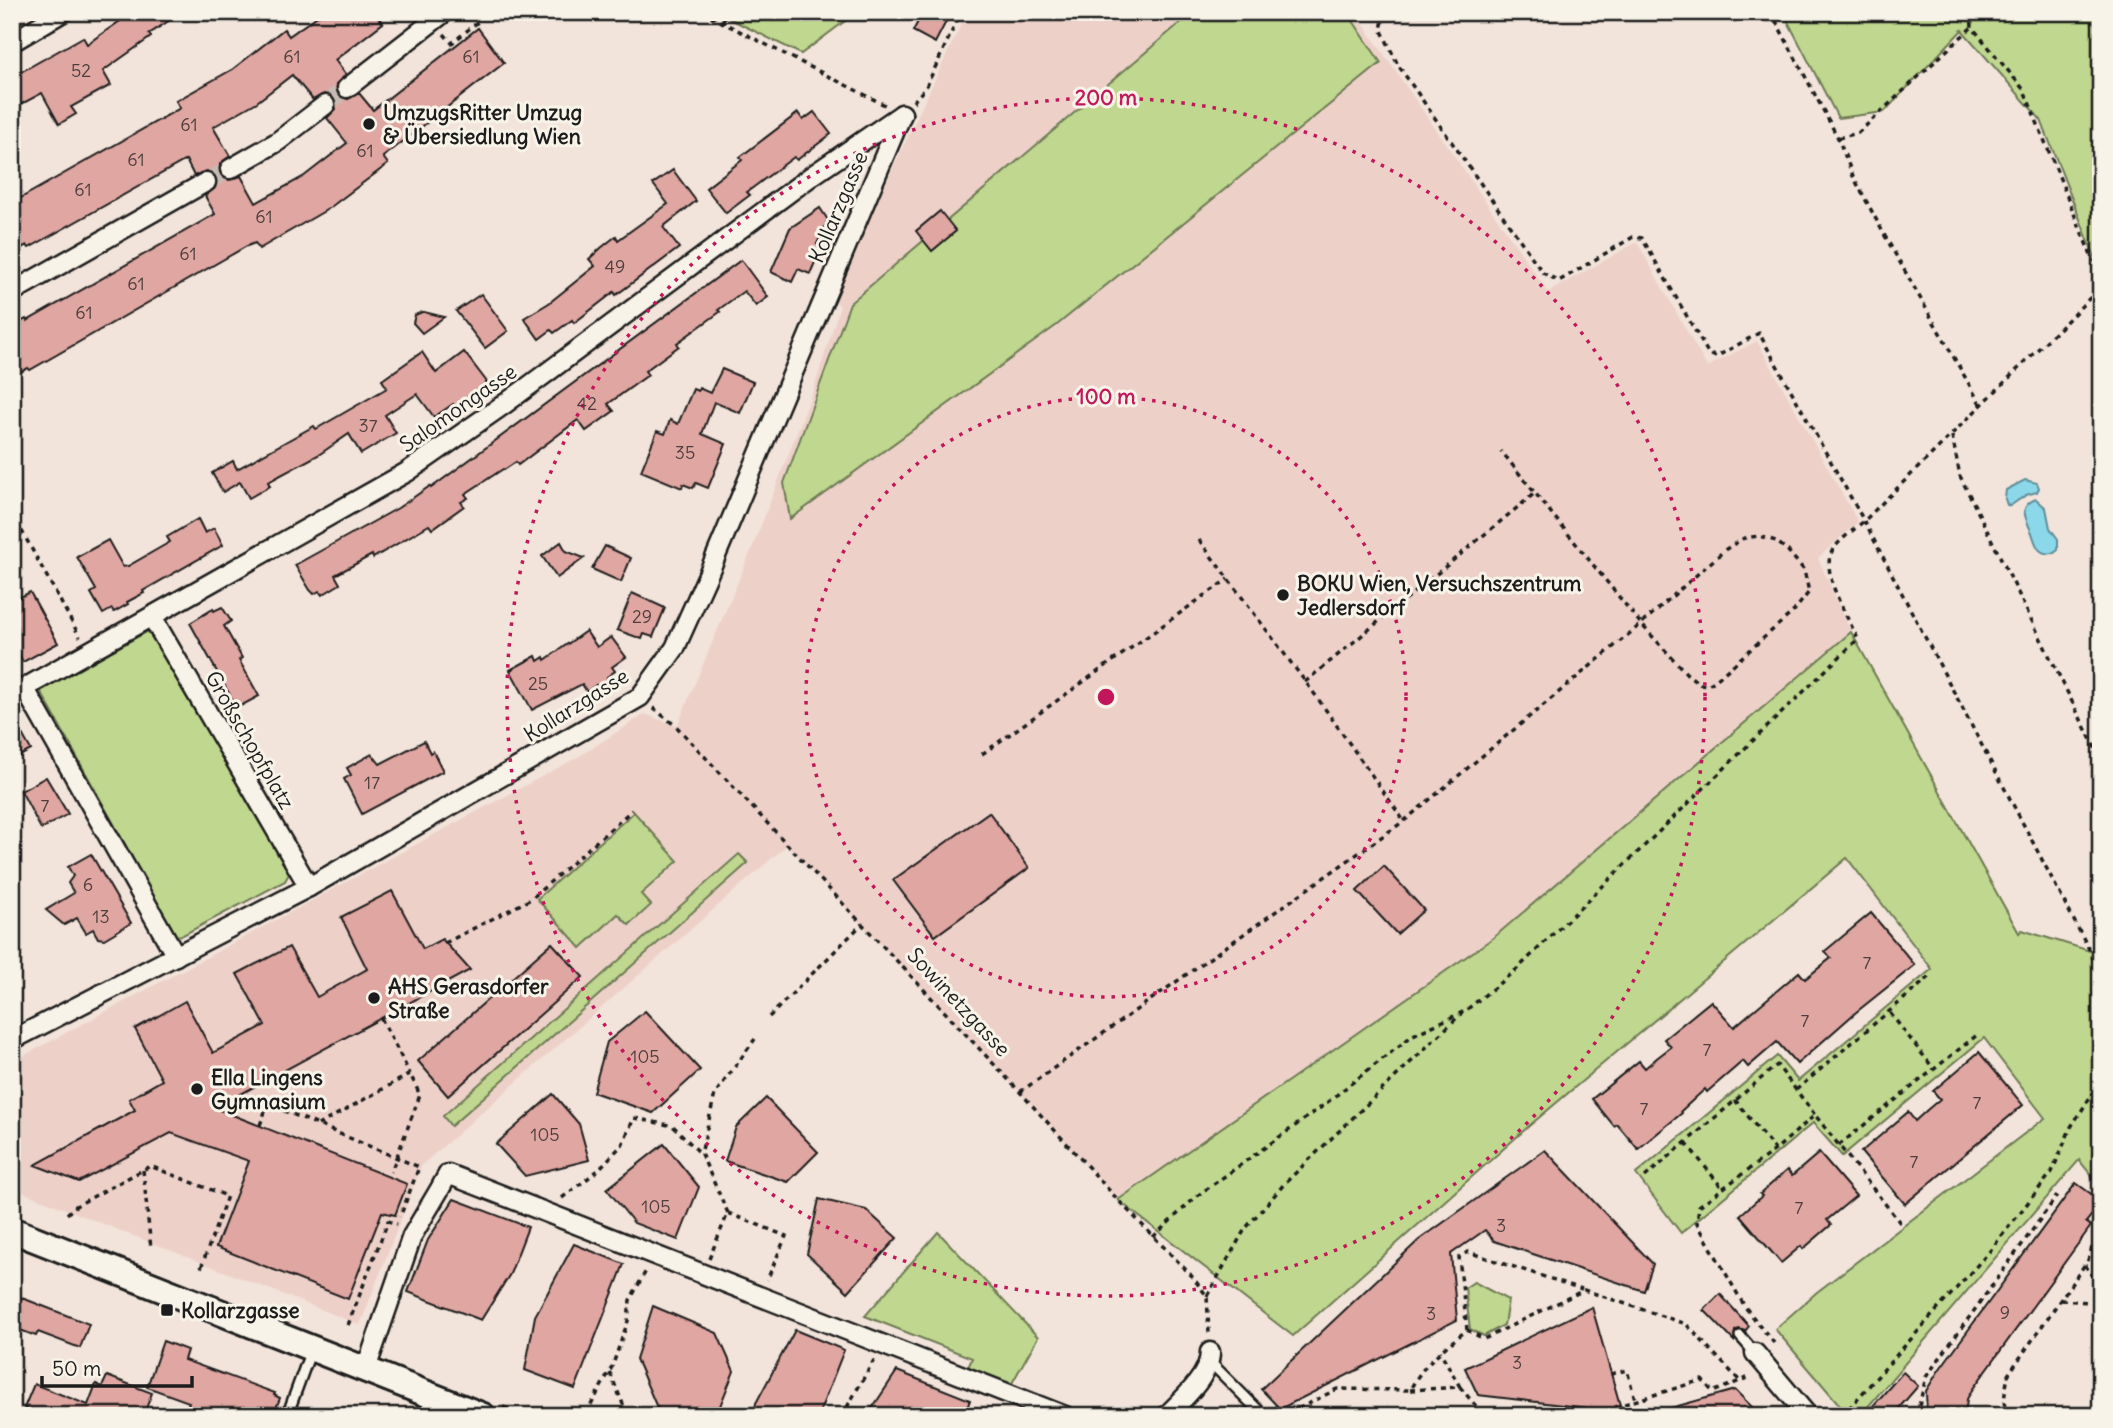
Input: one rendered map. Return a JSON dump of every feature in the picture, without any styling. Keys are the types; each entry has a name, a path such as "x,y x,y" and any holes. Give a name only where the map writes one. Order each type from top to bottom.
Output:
{"main road":[{"path":"12,1230 479,1415"}],"street":[{"path":"12,42 63,12"},
{"path":"347,88 445,12"},
{"path":"230,169 277,142 326,105"},
{"name":"Salomongasse","path":"19,692 407,472 506,403 810,177 902,114"},
{"name":"Kollarzgasse","path":"12,1040 309,887 640,698 675,648 707,577 902,114"},
{"path":"12,292 205,182"},
{"name":"Großschopfplatz","path":"152,617 309,887"},
{"path":"19,692 176,956"},
{"path":"366,1369 412,1236 448,1174 1065,1416"},
{"path":"1755,1353 1808,1416"},
{"path":"1166,1416 1197,1382 1210,1357"}],"lane":[{"path":"1740,1336 1755,1353"},
{"path":"287,1416 312,1348"},
{"path":"1210,1357 1264,1416"}],"path":[{"path":"452,43 490,12"},
{"path":"702,12 902,114 926,87 961,12"},
{"path":"722,22 727,12"},
{"path":"1385,12 1381,29 1398,65 1543,273 1559,281 1633,237 1642,238 1708,353 1716,357 1759,332 1864,521 2090,951 2101,978"},
{"path":"1771,12 1838,138 1853,176 1885,236 1982,407"},
{"path":"1970,12 1972,27 2024,90 2092,258 2101,266"},
{"path":"1838,138 1858,133 1972,27"},
{"path":"1210,1357 1207,1296 1245,1229 1285,1183 1465,1011 1517,970 1858,639 1828,572 1828,559 1834,547 1982,407 2101,287"},
{"path":"1952,435 1959,476 2101,760"},
{"path":"1020,1092 1404,821 1641,624 1726,549 1744,538 1759,536 1776,541 1804,570 1809,592 1794,611 1708,685 1700,684 1687,674 1641,624 1501,451"},
{"path":"1305,682 1535,493"},
{"path":"12,513 88,653"},
{"path":"12,537 22,531"},
{"path":"1199,540 1404,821"},
{"path":"982,754 1228,579"},
{"name":"Sowinetzgasse","path":"640,698 676,726 1190,1274 1207,1296"},
{"path":"445,943 531,899 632,810"},
{"path":"769,1017 862,924"},
{"path":"1796,1090 1932,975"},
{"path":"1153,1237 1197,1196 1320,1108 1413,1035 1465,1011"},
{"path":"1889,1013 1934,1069"},
{"path":"381,1018 420,1096 391,1172"},
{"path":"1839,1145 1977,1035"},
{"path":"701,1154 715,1094 755,1039"},
{"path":"1645,1178 1777,1065 1901,1224"},
{"path":"318,1125 410,1074"},
{"path":"1842,1416 1981,1261 2052,1172 2071,1127 2101,1086"},
{"path":"256,1099 419,1167 397,1225 388,1222 348,1325"},
{"path":"1735,1100 1775,1150"},
{"path":"260,1125 268,1104"},
{"path":"1586,1416 1702,1380 1713,1392 1769,1370 1785,1358 1745,1307 1697,1223 1699,1206 1775,1150 1815,1115"},
{"path":"551,1215 562,1198 596,1172 622,1144 634,1118 673,1126 701,1154 728,1213 786,1236 760,1296"},
{"path":"1686,1143 1723,1189"},
{"path":"68,1214 74,1207 150,1166 227,1196 201,1268"},
{"path":"144,1170 151,1249"},
{"path":"1921,1416 1919,1406 1926,1377 2057,1196"},
{"path":"703,1274 728,1213"},
{"path":"2007,1416 2004,1401 2008,1375 2085,1264 2101,1230"},
{"path":"1468,1330 1459,1258 1468,1252 1686,1324 1739,1380"},
{"path":"586,1414 610,1371 628,1321 630,1300 653,1254"},
{"path":"2085,1264 2101,1290"},
{"path":"1468,1330 1484,1339 1584,1290"},
{"path":"2060,1300 2101,1303"},
{"path":"1410,1390 1420,1371 1440,1351 1468,1330"},
{"path":"842,1416 883,1345"},
{"path":"1440,1351 1460,1387 1480,1413 1518,1416"},
{"path":"1611,1374 1627,1370 1635,1399"},
{"path":"610,1371 628,1416"},
{"path":"1292,1416 1300,1408 1337,1390 1460,1387"}],"shaded area":[{"name":"BOKU Wien, Versuchszentrum Jedlersdorf","path":"967,12 1355,12 1548,292 1637,242 1707,367 1757,341 1858,522 1818,558 1851,632 1493,938 1118,1200 787,845 422,1165 360,1325 12,1188 12,1062 578,757 645,714 677,726 753,546 814,388 840,306 831,298"}],"green space":[{"path":"716,12 857,12 801,54"},
{"path":"1193,12 1347,12 1381,63 1057,325 790,519 784,483 850,303"},
{"path":"1783,12 2101,12 2101,273 2041,120 1962,30 1884,112 1838,118"},
{"path":"152,629 290,872 285,881 183,935 175,936 149,898 131,855 40,690"},
{"path":"1851,632 2019,933 2022,930 2090,951 2101,947 2101,1187 2079,1160 1860,1416 1849,1416 1775,1329 1817,1292 2045,1118 1984,1038 1842,1156 1813,1123 1681,1233 1636,1174 1777,1056 1798,1081 1932,969 1847,858 1529,1126 1293,1336 1118,1200 1493,938"},
{"path":"634,812 678,861 641,894 651,905 629,925 618,914 581,948 537,899"},
{"path":"739,854 748,863 451,1126 443,1116"},
{"path":"938,1232 1038,1337 1011,1385 968,1368 972,1358 865,1316"},
{"path":"1474,1282 1508,1300 1504,1325 1484,1336 1470,1329 1465,1288"}],"water":[{"path":"2025,480 2037,483 2037,492 2026,495 2010,506 2007,505 2006,490"},
{"path":"2036,499 2046,508 2050,528 2058,539 2058,550 2054,553 2044,553 2038,549 2026,518 2027,505"}],"building":[{"path":"133,12 182,12 149,34 151,37 103,71 111,85 71,107 76,114 59,124 42,93 12,109 12,77 83,37 87,44"},
{"path":"323,12 374,12 383,23 335,60 346,75 337,83 338,94 348,99 359,93 373,110 478,28 504,63 383,157 388,164 328,209 259,249 255,243 247,246 30,370 28,368 12,377 12,326 26,319 27,321 215,214 205,196 215,188 217,181 212,173 207,171 194,176 186,160 29,248 27,245 12,253 12,203 180,108 176,101 233,69 284,29 289,36","holes":["292,75 313,100 324,94 334,98 336,109 327,118 347,143 303,177 256,203 241,176 229,180 220,174 220,164 230,156 213,127 257,102"]},
{"path":"923,12 951,12 935,43 913,31"},
{"path":"814,112 831,134 747,192 750,195 726,213 706,188 742,160 740,157 798,113 803,120"},
{"path":"673,170 696,201 663,227 679,248 574,323 572,320 554,333 551,330 539,339 524,318 549,303 595,266 589,259 616,236 618,240 668,204 653,184"},
{"path":"820,208 828,220 817,244 822,246 810,274 798,269 792,282 771,272 790,228"},
{"path":"940,211 956,231 932,251 916,231"},
{"path":"741,260 768,297 756,306 744,291 645,371 648,375 608,404 614,411 586,431 578,420 518,465 516,462 503,469 465,494 468,498 461,502 464,506 432,529 429,525 373,558 372,555 335,575 340,584 322,595 319,591 314,594 310,590 295,565 398,508 430,486 431,488"},
{"path":"481,294 508,331 485,348 456,311"},
{"path":"422,312 444,317 422,333 413,323 415,315"},
{"path":"422,352 436,373 464,352 487,382 481,387 483,389 456,408 453,404 434,417 417,394 385,415 396,433 361,454 349,434 320,454 268,482 270,486 249,498 240,482 223,492 212,473 233,461 237,469 314,426 316,429 387,388 382,380"},
{"path":"722,369 753,382 740,413 714,402 702,434 726,444 708,488 696,483 693,488 683,484 682,488 641,471 657,431 665,434 670,420 678,424 693,389 698,391 699,388 710,393"},
{"path":"198,519 205,533 214,528 223,545 143,591 144,593 127,602 128,604 114,612 112,609 103,614 91,593 96,590 77,557 108,540 123,567 128,566 170,542 167,537"},
{"path":"561,542 566,551 584,558 557,578 542,556"},
{"path":"605,546 631,558 621,582 592,569"},
{"path":"30,592 58,643 23,662 12,643 12,601"},
{"path":"632,593 665,608 653,637 644,634 642,639 617,630"},
{"path":"222,607 231,621 224,626 259,696 237,708 190,623 213,609 214,611"},
{"path":"586,631 597,647 611,637 626,657 612,667 615,671 607,677 607,689 596,685 587,692 582,684 532,710 510,670 536,656 538,661 544,657 545,660"},
{"path":"12,716 31,750 12,760"},
{"path":"424,741 430,753 433,751 443,771 362,814 344,779 351,775 347,768 372,754 380,764"},
{"path":"46,777 68,814 41,829 21,791"},
{"path":"989,812 1029,868 935,936 893,880"},
{"path":"91,854 131,923 104,939 98,938 93,929 86,933 77,918 64,925 46,910 74,893 68,883 73,876 68,867"},
{"path":"1384,866 1424,910 1397,934 1357,891"},
{"name":"Ella Lingens Gymnasium","path":"392,891 423,949 442,939 470,970 215,1108 407,1184 395,1215 382,1212 348,1299 216,1247 249,1161 171,1133 79,1182 35,1165 135,1110 129,1099 162,1080 135,1029 185,1001 213,1053 265,1025 237,974 289,947 317,997 367,969 341,917"},
{"path":"1871,913 1915,965 1797,1064 1777,1042 1748,1067 1743,1061 1707,1092 1705,1089 1681,1111 1682,1113 1638,1149 1592,1099 1639,1061 1645,1068 1671,1047 1664,1039 1711,1001 1734,1027 1799,972 1805,979 1831,958 1825,951"},
{"path":"552,943 583,977 448,1096 418,1061"},
{"path":"645,1011 700,1070 653,1113 593,1092 607,1042"},
{"path":"1979,1052 2023,1105 1905,1204 1861,1152 1908,1112 1915,1121 1940,1099 1933,1091"},
{"path":"553,1094 579,1124 589,1160 525,1176 496,1144"},
{"path":"766,1098 818,1152 788,1182 725,1161 736,1127"},
{"path":"664,1144 699,1187 678,1240 634,1223 607,1189"},
{"path":"1545,1150 1653,1264 1644,1291 1494,1241 1485,1230 1451,1254 1457,1320 1280,1409 1261,1389 1419,1240"},
{"path":"1819,1153 1856,1196 1827,1220 1831,1225 1803,1249 1801,1246 1781,1263 1740,1215 1787,1170 1792,1176"},
{"path":"2076,1183 2101,1201 2086,1222 2091,1226 1972,1390 1967,1399 1965,1416 1927,1416 1926,1391 1939,1370"},
{"path":"454,1199 528,1227 510,1274 481,1320 408,1292 428,1240"},
{"path":"819,1199 866,1210 897,1238 848,1292 807,1254"},
{"path":"574,1244 624,1264 575,1389 525,1370 535,1316"},
{"path":"12,1294 89,1324 80,1348 38,1332 36,1336 12,1327"},
{"path":"1720,1294 1749,1326 1745,1331 1735,1331 1734,1341 1704,1310"},
{"path":"653,1306 717,1333 734,1371 716,1416 673,1416 658,1410 636,1359"},
{"path":"1592,1307 1622,1412 1478,1395 1465,1368"},
{"path":"795,1330 844,1350 818,1416 754,1416 756,1403"},
{"path":"163,1341 187,1350 184,1360 275,1393 274,1395 280,1398 273,1416 184,1416 189,1402 147,1387"},
{"path":"897,1371 970,1400 964,1416 867,1416"},
{"path":"1903,1372 1918,1386 1892,1416 1864,1416"},
{"path":"107,1376 152,1393 143,1416 44,1416 24,1408 34,1384 88,1405 96,1384 102,1387"},
{"path":"1735,1390 1761,1416 1661,1416 1660,1411"}],"tunnel":[{"path":"325,105 347,88"},
{"path":"206,182 230,169"}],"place":[{"name":"UmzugsRitter Umzug & Übersiedlung Wien","path":"369,124"},
{"name":"BOKU Wien, Versuchszentrum Jedlersdorf","path":"1283,595"},
{"name":"AHS Gerasdorfer Straße","path":"374,998"},
{"name":"Ella Lingens Gymnasium","path":"197,1089"},
{"name":"Kollarzgasse","path":"167,1310"}]}
